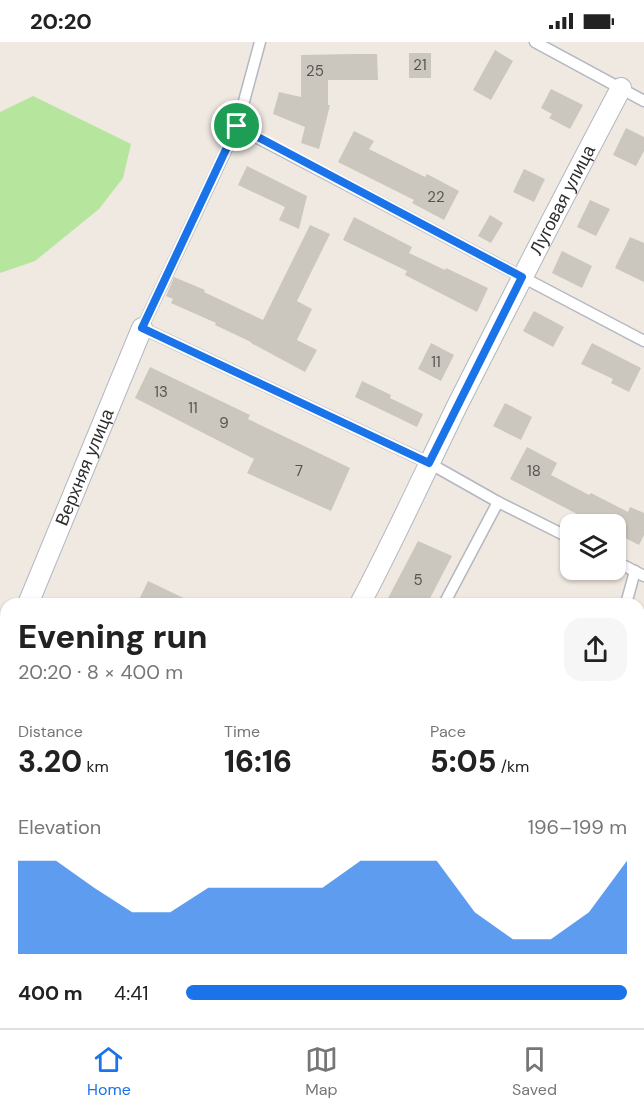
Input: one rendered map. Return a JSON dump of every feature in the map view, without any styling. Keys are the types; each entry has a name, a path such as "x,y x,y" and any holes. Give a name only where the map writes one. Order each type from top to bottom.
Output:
{"street":[{"name":"Луговая улица","path":"363,598 522,277 621,88"},
{"name":"Верхняя улица","path":"30,598 142,328"}],"lane":[{"path":"260,42 237,126 142,328 429,463 498,502 560,533"},
{"path":"535,42 644,101"},
{"path":"237,126 644,341"},
{"path":"447,598 498,502"},
{"path":"629,598 639,574"}],"green space":[{"path":"33,96 131,144 123,178 99,209 35,261 0,273 0,112"}],"building":[{"path":"495,50 513,61 491,100 473,90"},
{"path":"409,53 431,53 431,78 409,78"},
{"path":"377,54 378,80 328,80 328,105 330,105 319,149 301,143 305,127 273,114 279,92 301,97 301,55"},
{"path":"551,89 583,105 570,129 549,118 552,114 541,108"},
{"path":"626,128 644,137 644,151 636,166 613,155"},
{"path":"354,131 374,141 369,149 425,177 427,174 459,191 444,220 412,203 414,200 338,162"},
{"path":"247,166 307,196 299,229 279,220 285,207 238,185"},
{"path":"524,169 545,179 534,202 513,192"},
{"path":"590,200 610,209 596,236 577,227"},
{"path":"490,215 503,223 491,243 478,236"},
{"path":"354,217 412,247 409,253 488,288 477,312 405,275 407,271 343,240"},
{"path":"310,225 330,234 297,301 312,309 297,340 317,350 305,372 215,325 216,323 171,303 173,299 166,296 174,277 263,320"},
{"path":"630,237 644,243 644,282 615,268"},
{"path":"562,251 592,266 582,288 552,273"},
{"path":"534,311 564,327 553,347 523,331"},
{"path":"431,343 454,355 441,381 418,369"},
{"path":"592,343 641,368 629,392 611,383 613,379 581,364"},
{"path":"150,367 250,415 248,419 350,468 331,511 247,473 254,459 135,398"},
{"path":"362,381 423,414 417,427 355,397"},
{"path":"505,403 532,417 521,440 493,426"},
{"path":"527,447 557,463 551,475 628,512 630,507 644,513 644,535 639,545 626,538 626,514 577,514 510,479"},
{"path":"418,541 452,556 430,598 388,598"},
{"path":"148,581 183,598 140,598"}],"route":[{"path":"237,126 522,277 429,463 142,328 237,126"}]}
